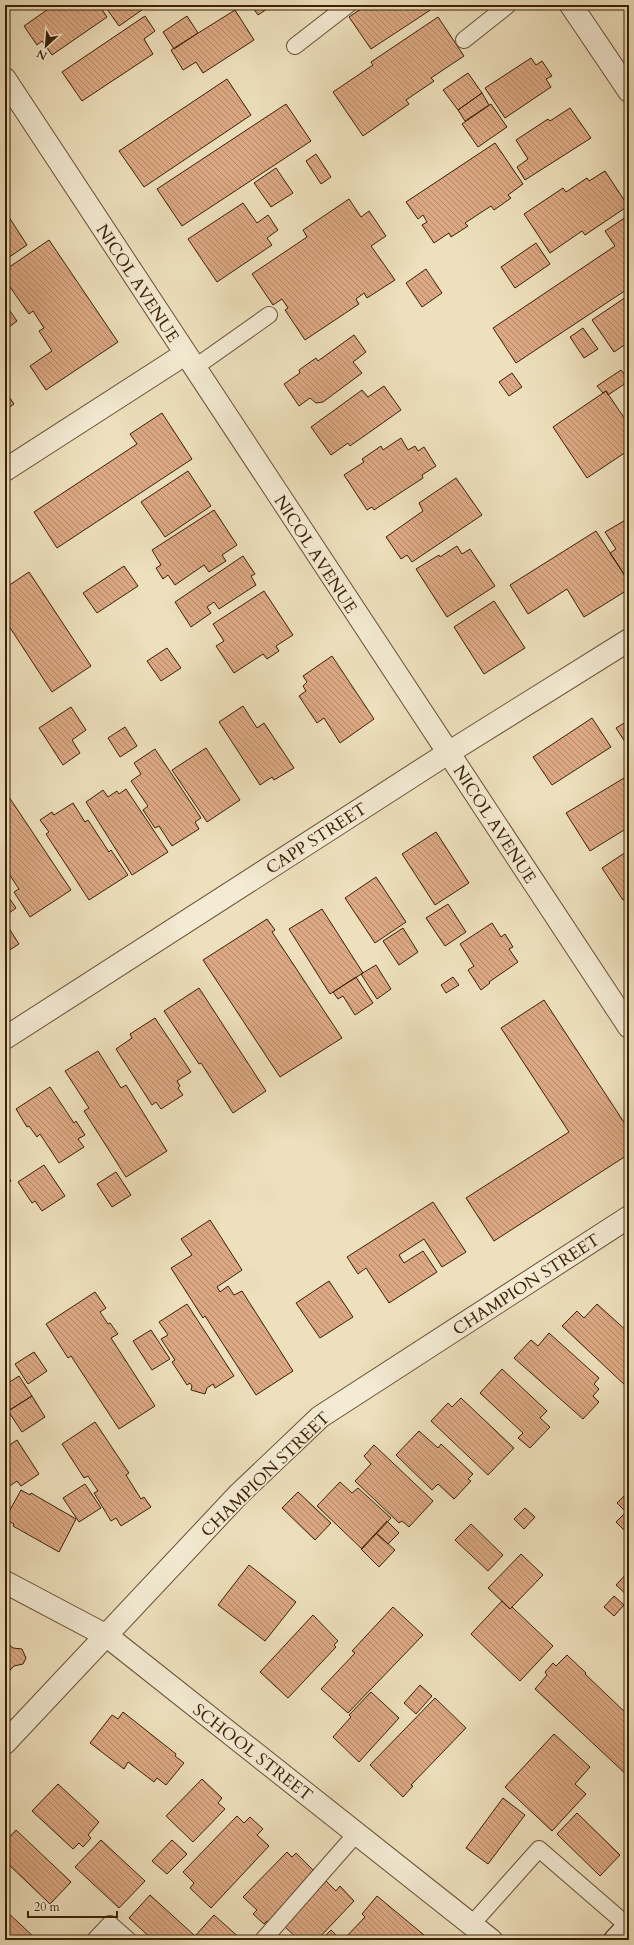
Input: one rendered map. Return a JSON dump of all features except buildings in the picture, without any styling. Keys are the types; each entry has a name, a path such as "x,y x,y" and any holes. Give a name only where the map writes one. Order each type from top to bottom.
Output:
{"street":[{"path":"570,5 627,82"},
{"name":"NICOL AVENUE","path":"5,79 189,361 629,1027"},
{"path":"5,470 189,361"},
{"name":"CAPP STREET","path":"5,1038 448,753 629,640"},
{"name":"CHAMPION STREET","path":"5,1743 238,1495 320,1417 629,1217"},
{"name":"SCHOOL STREET","path":"5,1582 107,1636 491,1940"}],"lane":[{"path":"295,46 348,5"},
{"path":"464,40 508,5"},
{"path":"189,361 269,315"},
{"path":"263,1940 356,1834"},
{"path":"472,1924 539,1849 624,1930"},
{"path":"95,1940 110,1924 128,1940"}]}
